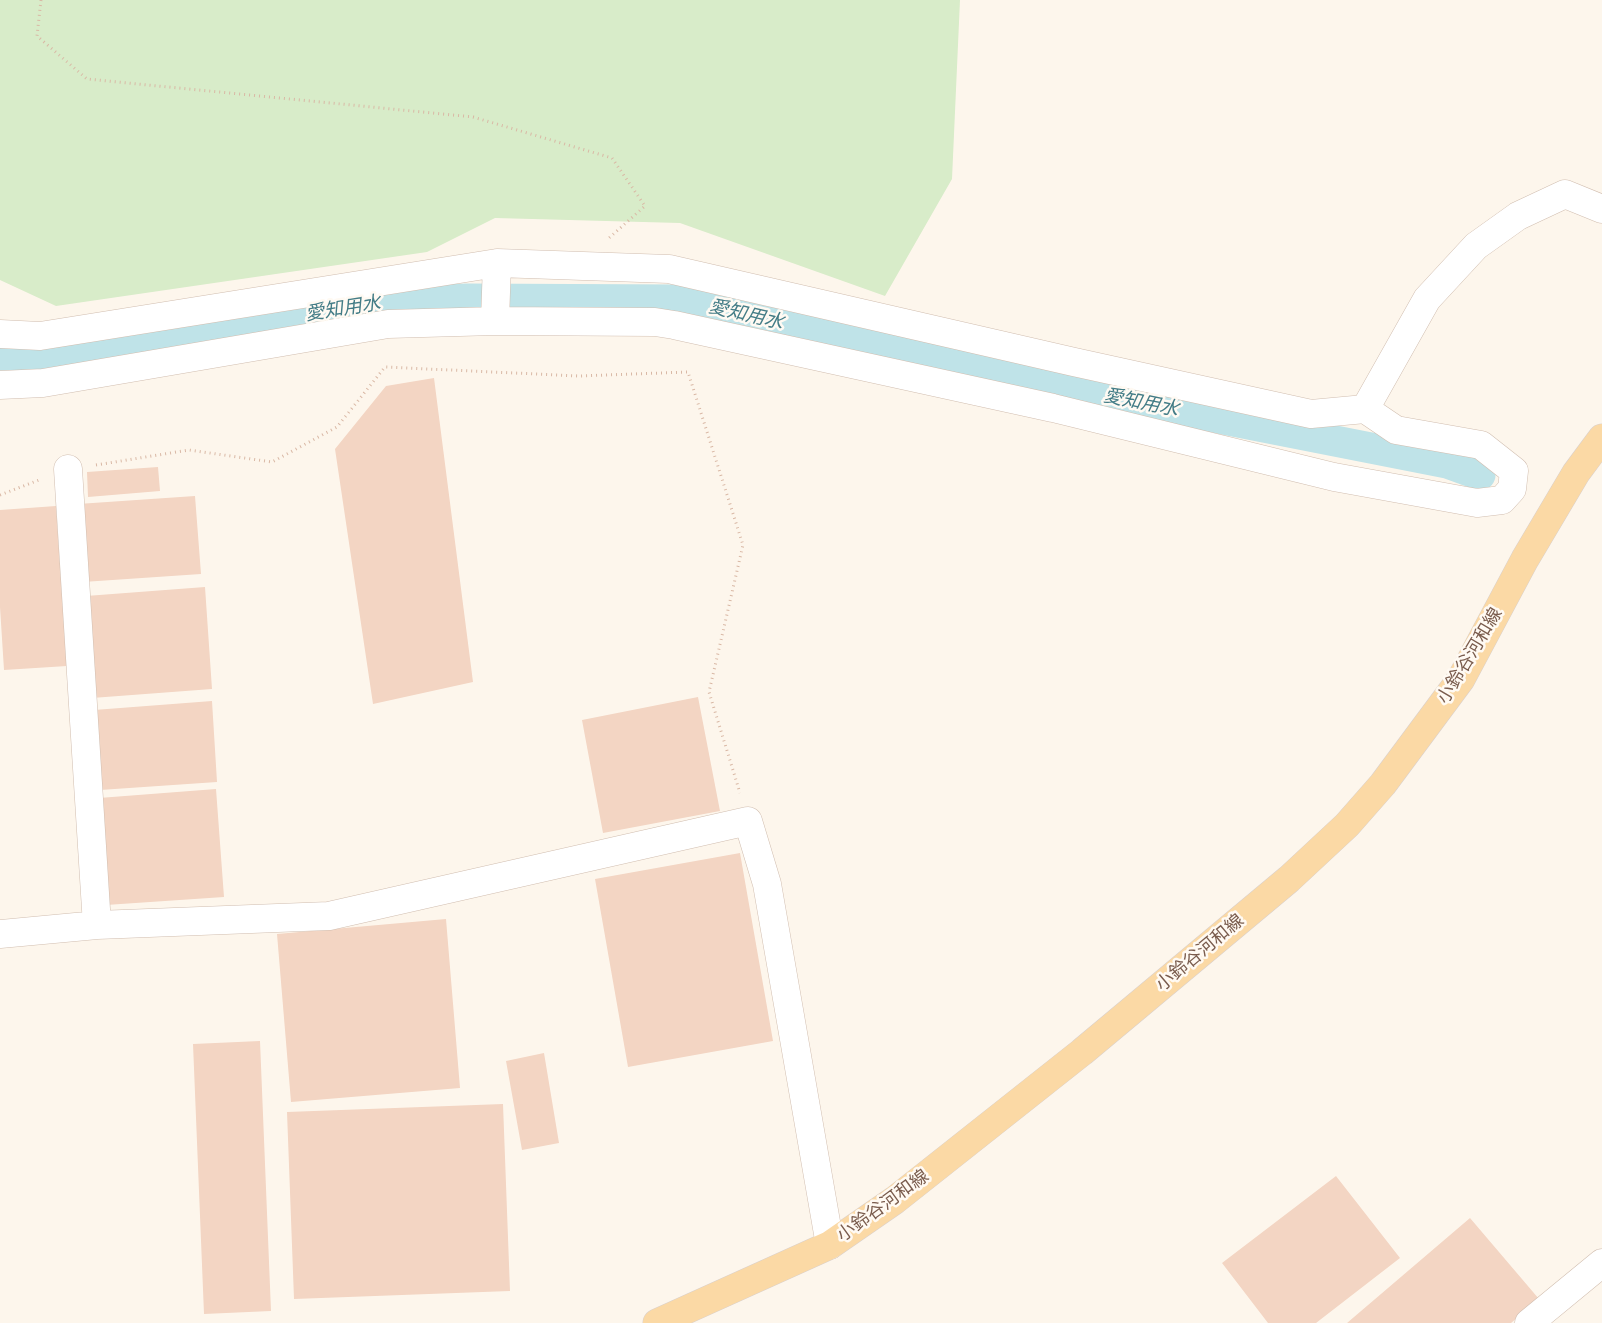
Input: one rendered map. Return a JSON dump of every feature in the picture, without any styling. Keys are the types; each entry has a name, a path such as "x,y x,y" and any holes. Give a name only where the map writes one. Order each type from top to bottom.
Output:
{"main road":[{"name":"小鈴谷河和線","path":"658,1323 830,1245 895,1200 1082,1052 1289,879 1347,824 1383,784 1460,679 1525,558 1576,473 1602,438"}],"street":[{"path":"1365,409 1427,299 1476,246 1518,216 1565,194 1602,209"},
{"path":"0,334 40,336 497,270 669,268 1074,362 1311,414 1365,409 1396,430 1481,445 1514,472 1512,489 1502,500 1477,503 1334,477 1053,408 655,322 495,321 388,324 44,383 0,385"},
{"path":"495,321 497,270"},
{"path":"68,470 97,925"},
{"path":"0,934 97,925 329,916 748,822 767,884 830,1245"},
{"path":"1529,1323 1602,1263"}],"path":[{"path":"41,0 37,36 87,80 473,117 612,158 646,206 603,243"},
{"path":"0,495 68,470 189,450 272,462 337,428 385,367 578,376 688,372 743,545 709,692 748,822"}],"green space":[{"path":"0,0 960,0 952,179 885,296 680,223 495,218 427,252 56,306 0,280"}],"building":[{"path":"434,378 473,682 373,704 335,449 386,386"},
{"path":"158,467 160,491 88,497 87,472"},
{"path":"195,496 201,574 83,582 78,504"},
{"path":"56,506 67,666 4,670 0,607 0,510"},
{"path":"205,587 212,689 92,698 86,596"},
{"path":"698,697 720,811 603,833 582,720"},
{"path":"212,701 217,782 100,790 94,710"},
{"path":"216,789 224,897 106,905 99,798"},
{"path":"740,853 773,1041 628,1067 595,879"},
{"path":"446,919 460,1088 291,1102 277,934"},
{"path":"260,1041 271,1311 204,1314 193,1044"},
{"path":"544,1053 559,1143 522,1150 506,1061"},
{"path":"503,1104 510,1291 294,1299 287,1112"},
{"path":"1336,1176 1400,1258 1316,1323 1268,1323 1222,1263"},
{"path":"1470,1218 1539,1299 1511,1323 1347,1323"}],"waterway":[{"name":"愛知用水","path":"0,355 47,356 391,301 468,299 678,300 1045,384 1447,463 1480,475"}]}
